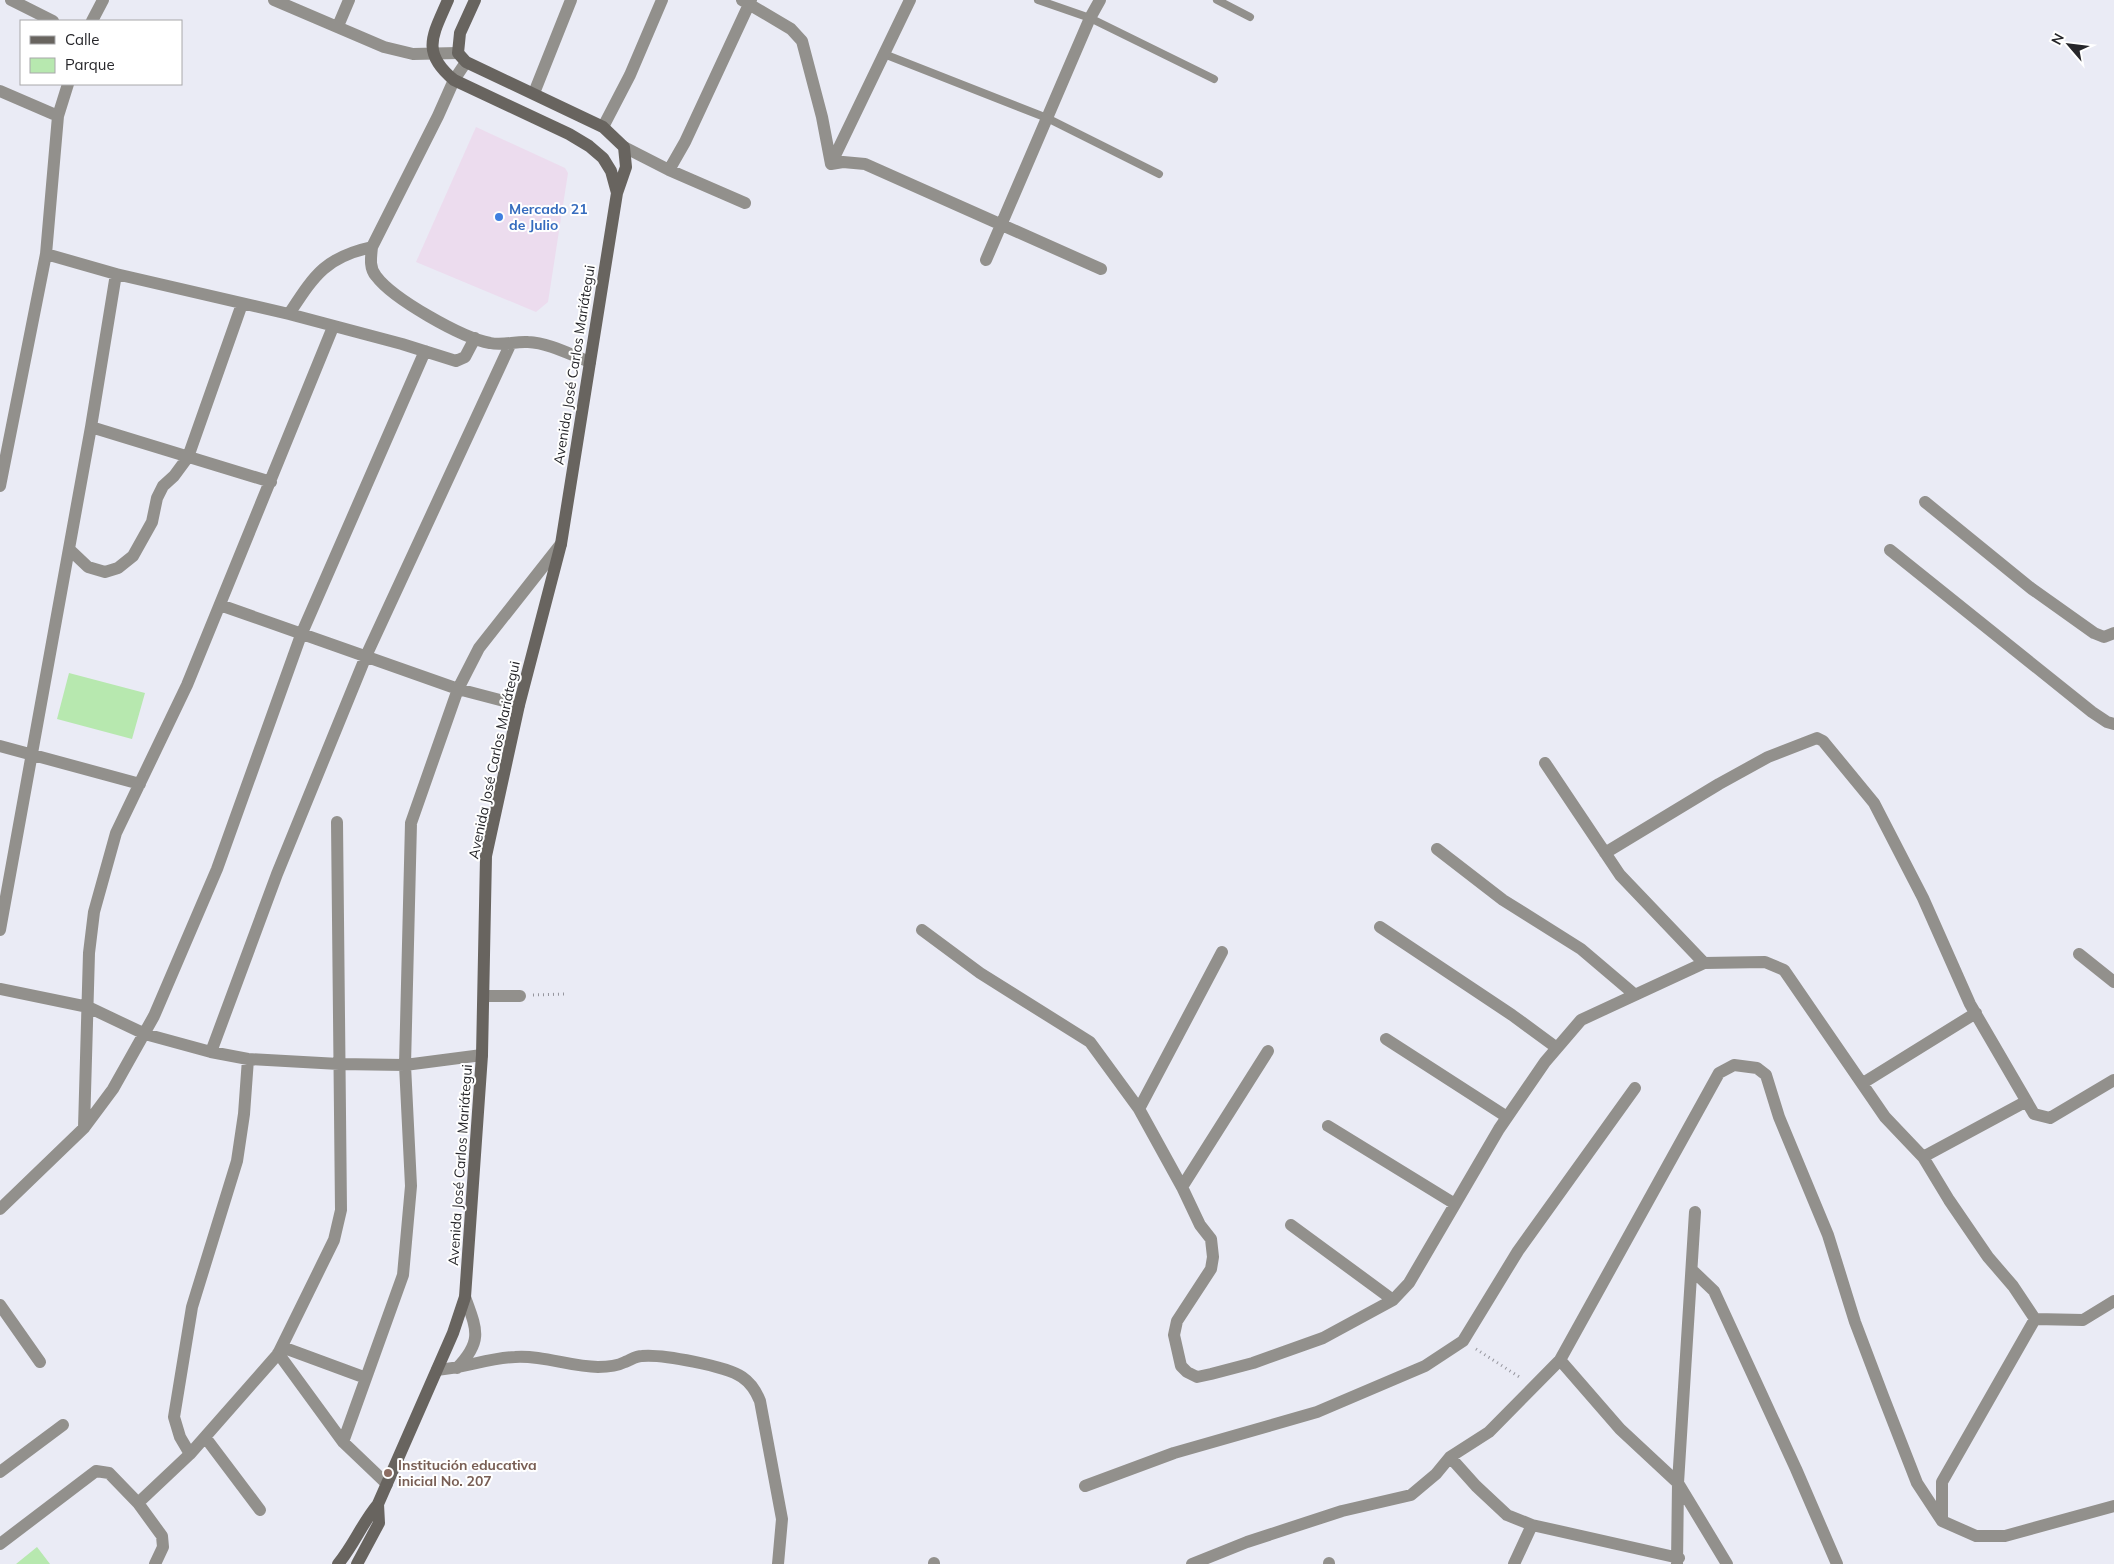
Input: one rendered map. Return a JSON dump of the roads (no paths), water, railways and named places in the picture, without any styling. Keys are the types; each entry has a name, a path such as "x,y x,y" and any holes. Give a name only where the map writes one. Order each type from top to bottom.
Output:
{"street":[{"path":"11,0 50,20"},
{"path":"93,20 103,0"},
{"path":"274,0 384,47 413,54 462,57 603,126 624,147 669,170 745,203"},
{"path":"338,26 349,0"},
{"path":"433,54 433,36 448,0"},
{"path":"475,0 460,34 462,57 454,80 438,116 372,247 370,261 375,275 396,296 475,338 490,343 510,344 528,342 590,362"},
{"path":"534,93 571,0"},
{"path":"603,126 630,76 662,0"},
{"path":"831,164 910,0"},
{"path":"986,260 1003,224 1046,118 1090,18 1100,0"},
{"path":"669,170 685,142 747,1 795,32 802,41 822,116 831,164"},
{"name":"Avenida José Carlos Mariátegui","path":"433,54 440,68 454,80 569,134 589,146 603,158 611,171 617,193"},
{"path":"0,486 46,254 58,116 68,85"},
{"path":"0,91 58,116"},
{"name":"Avenida José Carlos Mariátegui","path":"342,1559 366,1519 378,1504 453,1333 465,1297 482,1055 486,856 519,705 561,544 617,193 626,167 624,147"},
{"path":"831,164 843,162 865,164 1101,269"},
{"path":"289,314 310,282 324,267 353,251 372,247"},
{"path":"46,254 116,274 289,314 456,361 465,357 475,338"},
{"path":"0,930 91,427 116,274"},
{"path":"69,550 88,567 105,572 118,568 133,556 152,522 157,498 163,486 174,476 188,456 242,304"},
{"path":"84,1128 89,953 94,912 116,833 187,685 333,327"},
{"path":"211,1052 278,874 366,656 510,344"},
{"path":"0,1209 84,1128 113,1088 145,1034 217,869 302,635 425,351"},
{"path":"91,427 271,482"},
{"path":"1925,502 2032,589 2094,633 2104,637 2114,633"},
{"path":"343,1442 403,1275 411,1186 405,1064 411,823 458,689 480,648 561,544"},
{"path":"1890,550 2092,712 2107,722 2114,724"},
{"path":"220,605 458,689 519,705"},
{"path":"1605,853 1719,784 1768,757 1817,738 1823,741 1874,803 1923,898 1970,1004 2025,1102 2034,1114 2050,1118 2114,1080"},
{"path":"0,746 140,784"},
{"path":"1545,764 1620,875 1704,963"},
{"path":"138,1503 190,1454 280,1350 334,1240 341,1210 338,822"},
{"path":"1437,849 1503,900 1581,949 1634,994"},
{"path":"1380,927 1512,1015 1557,1048"},
{"path":"922,930 980,973 1090,1042 1139,1109 1182,1187 1200,1225 1211,1239 1213,1257 1211,1269 1177,1321 1174,1335 1181,1366 1187,1372 1197,1376 1253,1363 1322,1338 1393,1300 1409,1283 1507,1118 1557,1048 1581,1020 1704,963 1765,962 1784,970 1885,1117 1924,1157 1949,1200 1988,1257 2013,1286 2035,1319"},
{"path":"1139,1109 1222,952"},
{"path":"2079,954 2114,982"},
{"path":"0,989 88,1007 145,1034 211,1052 248,1059 339,1064 405,1064 482,1055"},
{"path":"484,996 520,996"},
{"path":"1863,1083 1976,1013"},
{"path":"1386,1040 1507,1118"},
{"path":"1182,1187 1268,1051"},
{"path":"190,1454 180,1437 174,1417 192,1307 237,1161 244,1114 248,1059"},
{"path":"1192,1564 1247,1542 1342,1511 1411,1495 1436,1474 1450,1457 1489,1432 1560,1360 1719,1072 1734,1065 1757,1068 1766,1075 1779,1117 1828,1234 1854,1322 1917,1483 1942,1521 1976,1536 2005,1536 2114,1506"},
{"path":"1085,1486 1174,1453 1317,1412 1425,1366 1463,1341 1518,1251 1635,1088"},
{"path":"1924,1157 2025,1102"},
{"path":"1328,1126 1456,1204"},
{"path":"1450,1457 1476,1486 1507,1515 1532,1525 1678,1561 1678,1483 1695,1212"},
{"path":"1291,1225 1393,1300"},
{"path":"1692,1270 1714,1292 1796,1469 1837,1564"},
{"path":"457,1368 473,1349 475,1340 473,1321 465,1297"},
{"path":"2035,1319 2084,1320 2114,1301"},
{"path":"0,1305 40,1362"},
{"path":"1942,1521 1942,1482 2035,1319"},
{"path":"280,1350 366,1378"},
{"path":"280,1350 343,1442 386,1484"},
{"path":"437,1370 457,1368 500,1358 517,1357 606,1366 624,1363 630,1359 643,1356 688,1361 726,1370 743,1378 756,1392 760,1401 782,1520 778,1564"},
{"path":"1560,1360 1620,1429 1678,1483 1727,1564"},
{"path":"0,1472 63,1425"},
{"path":"206,1436 260,1510"},
{"path":"0,1544 96,1472 109,1473 138,1503 162,1536 163,1547 155,1564"},
{"name":"Avenida José Carlos Mariátegui","path":"358,1564 378,1523 378,1504"},
{"path":"1514,1564 1532,1525"},
{"path":"342,1559 358,1564"}],"lane":[{"path":"1038,0 1090,18 1214,79"},
{"path":"1217,0 1250,17"},
{"path":"884,54 1046,118 1159,174"}],"place":[{"name":"Mercado 21 de Julio","path":"499,217"},
{"name":"Institución educativa inicial No. 207","path":"388,1473"}]}
